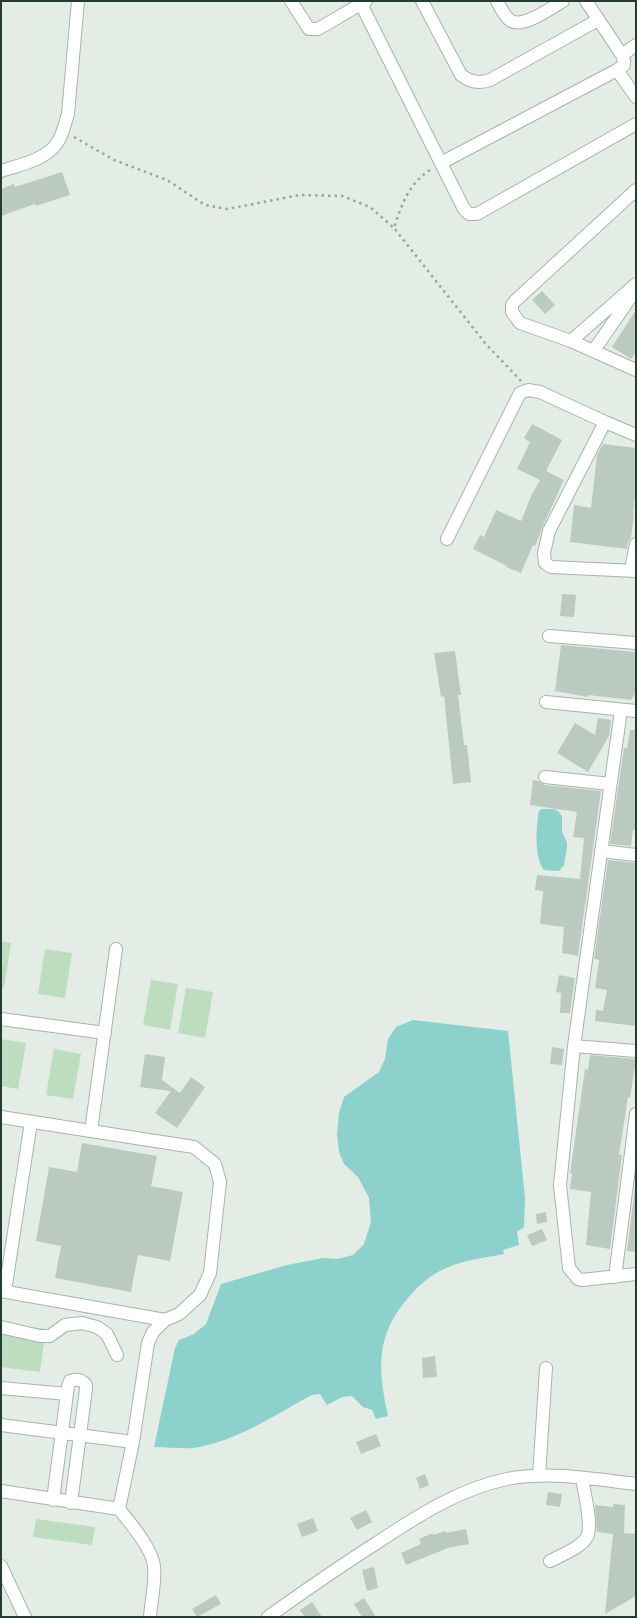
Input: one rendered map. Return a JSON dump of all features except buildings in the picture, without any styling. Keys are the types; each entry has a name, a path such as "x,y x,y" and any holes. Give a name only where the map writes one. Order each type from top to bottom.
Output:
{"street":[{"path":"1,171 48,152 57,144 68,114 78,1"},
{"path":"291,1 307,26 313,30 364,3 464,209 469,214 477,214 636,124"},
{"path":"422,1 461,75 467,80 476,82 490,80 598,20"},
{"path":"497,1 508,19 512,22 528,21 563,1"},
{"path":"442,163 617,70 624,64 622,55 586,1"},
{"path":"622,55 636,45"},
{"path":"617,70 636,97"},
{"path":"636,190 512,305 512,312 520,323 594,350 636,370"},
{"path":"571,341 636,284"},
{"path":"594,350 636,290"},
{"path":"447,538 520,393 528,390 540,392 636,435"},
{"path":"605,422 549,531 544,553 545,563 550,567 633,570 636,544"},
{"path":"549,636 636,643"},
{"path":"546,702 636,711"},
{"path":"621,710 574,1046 560,1185 569,1268 578,1279 636,1274"},
{"path":"544,777 610,784"},
{"path":"601,851 636,855"},
{"path":"91,1131 116,949"},
{"path":"1,1019 105,1032"},
{"path":"574,1046 636,1051"},
{"path":"615,1277 636,1114"},
{"path":"1,1117 194,1147 215,1164 220,1182 210,1273 200,1295 179,1314 165,1320 153,1332 148,1343 133,1442 119,1509"},
{"path":"31,1122 3,1291 165,1320"},
{"path":"1,1327 40,1336 50,1336 65,1325 82,1323 98,1327 108,1334 117,1355"},
{"path":"539,1476 546,1368"},
{"path":"53,1500 67,1394 70,1381 77,1379 83,1381 86,1385 71,1503"},
{"path":"1,1388 67,1394"},
{"path":"1,1426 133,1442"},
{"path":"268,1617 422,1513 478,1486 509,1479 539,1476 582,1478 636,1484"},
{"path":"550,1561 577,1546 587,1538 589,1526 582,1478"},
{"path":"1,1491 119,1509 153,1557 155,1568 150,1617"},
{"path":"1,1566 25,1617"}],"path":[{"path":"63,130 114,160 167,180 205,205 227,209 300,195 342,196 370,207 394,228 485,343 528,390"},
{"path":"394,228 403,200 422,175 442,163"}],"green space":[{"path":"1,941 11,943 4,988 1,988"},
{"path":"45,949 72,953 65,998 38,994"},
{"path":"151,980 178,984 170,1030 143,1025"},
{"path":"186,988 213,992 205,1038 178,1033"},
{"path":"1,1039 26,1043 18,1089 1,1086"},
{"path":"54,1049 81,1054 73,1099 46,1095"},
{"path":"1,1323 46,1329 40,1372 1,1367"},
{"path":"36,1519 95,1527 92,1545 33,1537"}],"water":[{"path":"542,809 554,809 562,816 562,832 567,842 567,847 564,865 559,871 544,870 539,858 537,850 537,825 539,811"},
{"path":"413,1020 508,1031 525,1198 524,1227 517,1232 519,1245 503,1250 504,1254 466,1261 434,1274 416,1289 397,1312 385,1340 382,1354 382,1383 388,1416 376,1419 372,1410 363,1407 352,1396 342,1397 327,1405 320,1394 312,1395 240,1434 209,1445 193,1448 154,1447 175,1348 179,1340 194,1334 206,1324 221,1284 287,1265 323,1258 338,1259 353,1255 364,1244 371,1222 369,1198 358,1177 344,1164 339,1152 337,1135 339,1113 344,1097 379,1072 385,1059 388,1039 396,1027"}]}
